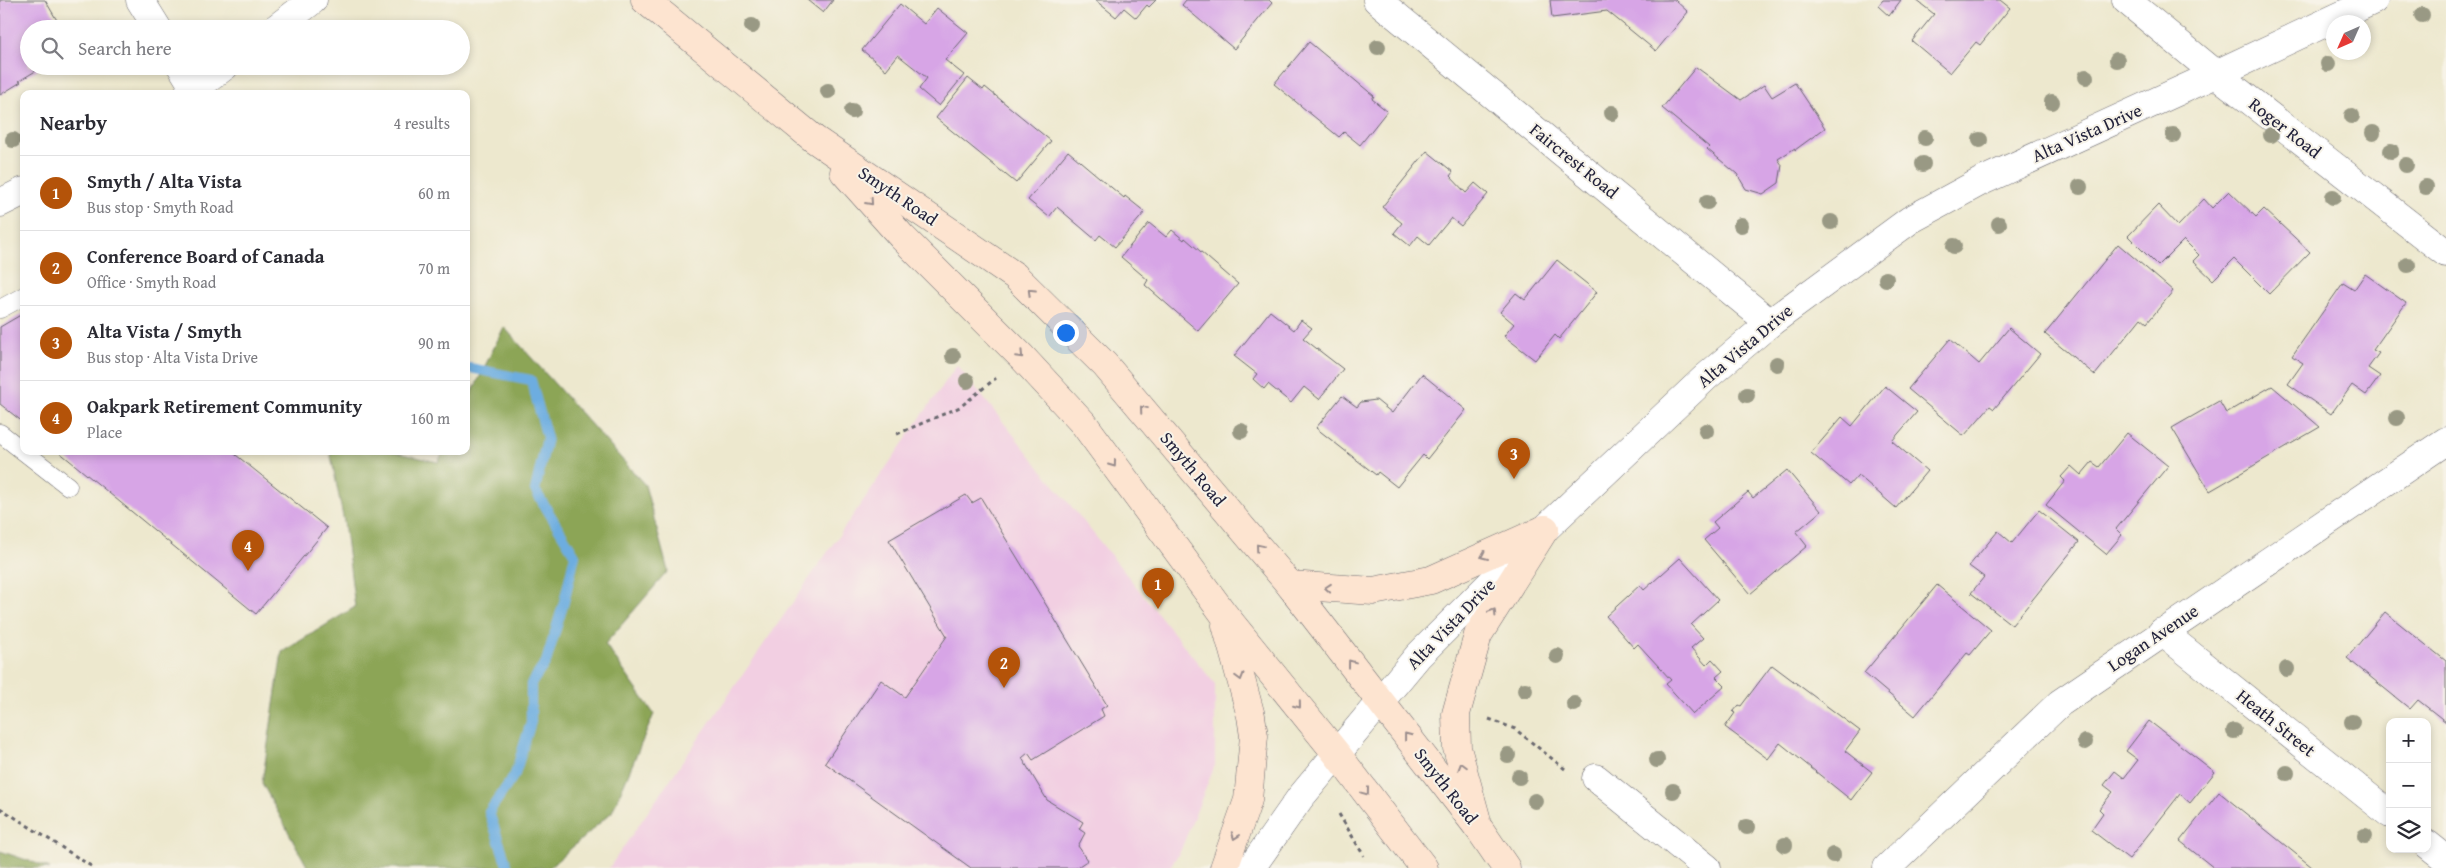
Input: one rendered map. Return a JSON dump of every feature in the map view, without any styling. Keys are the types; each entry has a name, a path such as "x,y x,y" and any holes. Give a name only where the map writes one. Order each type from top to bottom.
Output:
{"main road":[{"name":"Smyth Road","path":"645,0 814,139 1015,276 1106,365 1290,584 1480,830 1506,868"},
{"name":"Smyth Road","path":"814,139 902,237 1022,357 1084,424 1223,614 1336,753 1424,868"},
{"path":"1290,584 1373,591 1431,580 1545,529"},
{"path":"1480,830 1457,748 1456,714 1478,634 1545,529"},
{"path":"1223,614 1251,716 1254,736 1248,800 1224,868"}],"street":[{"path":"140,0 152,20"},
{"path":"287,20 314,0"},
{"name":"Faircrest Road","path":"1377,0 1770,323"},
{"name":"Roger Road","path":"2126,0 2216,74 2446,253"},
{"name":"Alta Vista Drive","path":"1251,868 1300,798 1418,656 1545,529 1706,377 1770,323 1919,215 1980,182 2374,0"},
{"path":"188,83 205,75"},
{"path":"0,202 20,193"},
{"name":"Logan Avenue","path":"1887,868 2060,703 2446,440"},
{"name":"Heath Street","path":"2162,632 2386,811"},
{"path":"1596,778 1707,868"},
{"path":"2431,847 2446,859"}],"lane":[{"path":"0,309 20,298"},
{"path":"0,433 20,449"},
{"path":"28,455 68,486"}],"path":[{"path":"897,434 960,407 997,377"},
{"path":"1484,718 1516,729 1567,771 1596,778"},
{"path":"0,808 94,868"},
{"path":"1339,814 1364,856"}],"shaded area":[{"path":"957,365 1215,684 1215,765 1180,852 1169,868 609,868"}],"green space":[{"path":"504,327 645,485 668,571 605,644 654,714 612,812 549,868 308,868 262,783 282,652 355,607 344,522 331,455 407,455 438,462 442,455 470,455 470,397"},
{"path":"0,851 50,868 0,868"}],"building":[{"path":"0,0 45,0 57,20 20,20 20,75 29,75 0,95"},
{"path":"807,0 833,0 823,13"},
{"path":"1095,0 1156,0 1149,7 1147,5 1136,18 1124,8 1116,17"},
{"path":"1186,0 1269,0 1272,3 1234,49 1182,5"},
{"path":"1550,0 1675,0 1688,12 1656,51 1607,11 1552,18"},
{"path":"1883,0 1901,0 1889,16 1878,6"},
{"path":"1916,0 2000,0 2010,8 1980,45 1976,42 1950,73 1912,41 1934,14"},
{"path":"900,4 924,24 937,8 968,33 945,60 964,75 939,106 919,89 927,78 898,55 886,70 862,50"},
{"path":"1309,42 1374,96 1372,99 1387,111 1360,145 1344,132 1339,137 1274,84"},
{"path":"1696,67 1741,100 1764,85 1772,97 1795,83 1825,128 1795,150 1795,148 1778,159 1782,165 1779,183 1763,194 1746,189 1737,174 1707,149 1709,147 1662,108"},
{"path":"968,78 983,90 985,87 1051,141 1016,183 936,118"},
{"path":"1068,151 1124,198 1125,196 1145,212 1115,247 1100,235 1096,240 1057,207 1049,217 1028,200"},
{"path":"1427,151 1453,172 1450,176 1466,193 1475,183 1488,194 1461,226 1451,218 1429,245 1418,236 1410,246 1394,233 1402,223 1382,207"},
{"path":"2229,191 2256,217 2264,209 2310,252 2269,294 2234,259 2213,280 2193,261 2199,255 2184,240 2158,266 2128,236 2158,205 2178,226 2204,199 2212,208"},
{"path":"1149,223 1166,237 1172,230 1184,240 1185,238 1238,284 1198,331 1145,285 1148,280 1121,257"},
{"path":"2118,244 2173,291 2147,323 2141,318 2095,375 2045,334"},
{"path":"1557,260 1597,292 1559,339 1555,335 1535,360 1504,336 1514,324 1500,312 1516,293 1525,300"},
{"path":"2365,274 2406,303 2373,350 2379,353 2368,368 2380,376 2366,395 2352,385 2331,414 2288,384 2303,363 2292,356 2343,283 2354,290"},
{"path":"1270,311 1294,330 1301,320 1312,328 1303,338 1343,369 1319,399 1304,387 1291,403 1268,384 1264,389 1253,379 1257,374 1234,356"},
{"path":"20,315 20,420 0,404 0,327"},
{"path":"2009,328 2040,354 1994,409 1990,406 1964,436 1908,389 1950,339 1979,364"},
{"path":"1422,374 1466,410 1427,459 1423,455 1397,487 1378,472 1376,475 1316,428 1342,396 1357,407 1361,402 1376,400 1392,413"},
{"path":"1885,386 1917,412 1892,441 1927,471 1896,508 1858,475 1849,485 1811,453 1842,417 1852,426"},
{"path":"2272,386 2320,427 2210,491 2172,428 2219,401 2226,413"},
{"path":"2127,433 2168,466 2116,529 2122,535 2106,554 2046,505 2065,481 2061,477 2071,466 2081,475 2092,462 2099,467"},
{"path":"63,455 236,455 327,528 256,614"},
{"path":"1787,470 1821,511 1796,532 1807,546 1750,594 1704,540 1718,528 1713,522 1748,492 1753,498"},
{"path":"966,495 972,503 981,498 1107,705 1101,709 1104,716 1033,760 1028,753 1022,758 1047,800 1083,822 1079,829 1085,833 1078,846 1088,860 1076,868 971,868 825,763 881,680 905,697 947,636 889,540"},
{"path":"2039,510 2079,542 2012,625 1971,593 1984,577 1969,566 1998,531 2012,543"},
{"path":"1680,558 1718,600 1691,625 1703,638 1691,648 1706,665 1712,659 1723,671 1716,677 1725,686 1693,714 1666,684 1671,680 1638,644 1634,648 1606,616 1640,585 1644,590"},
{"path":"1937,585 1991,630 1970,655 1967,653 1915,716 1864,673"},
{"path":"2385,612 2446,661 2446,722 2418,700 2410,709 2347,658"},
{"path":"1772,665 1860,731 1845,751 1872,772 1851,800 1780,743 1768,759 1725,727 1735,713 1733,712 1739,705 1741,706"},
{"path":"2149,721 2215,772 2190,803 2180,794 2129,859 2091,830 2103,813 2099,809 2113,792 2104,785 2115,771 2124,778 2138,760 2126,751"},
{"path":"2219,792 2312,867 2214,868 2180,841"}],"waterway":[{"path":"470,368 531,380 547,438 535,490 575,555 564,602 546,662 531,684 531,722 515,774 489,812 508,868"}],"place":[{"name":"Alta Vista / Smyth","path":"1514,479"},
{"name":"Oakpark Retirement Community","path":"248,571"},
{"name":"Smyth / Alta Vista","path":"1158,609"},
{"name":"Conference Board of Canada","path":"1004,688"}]}
